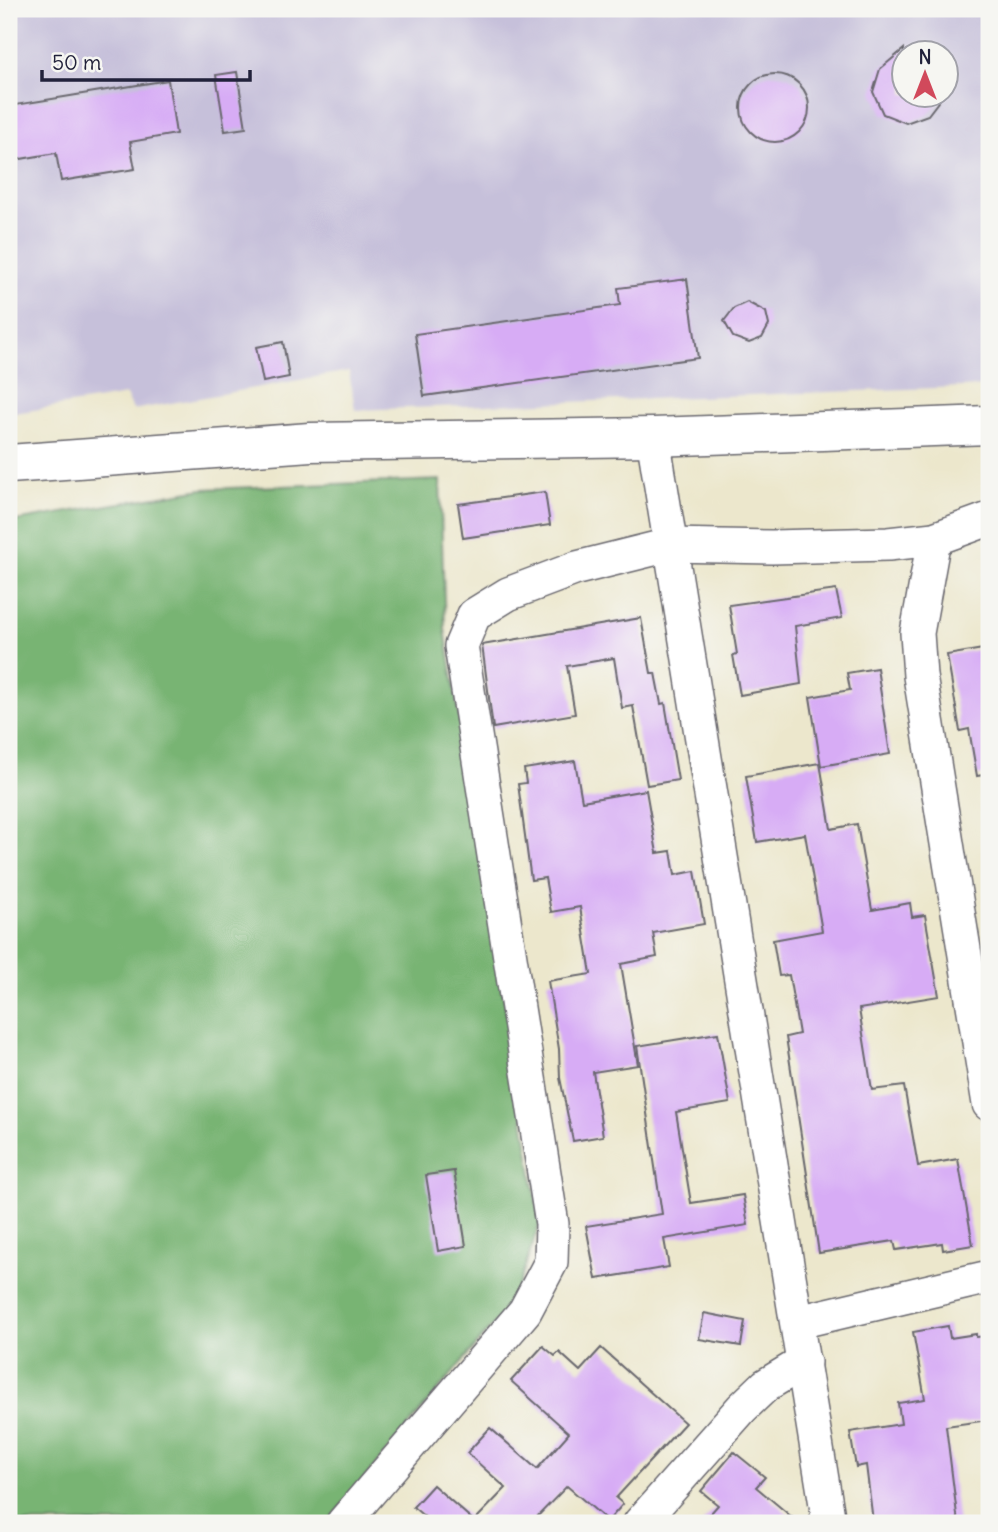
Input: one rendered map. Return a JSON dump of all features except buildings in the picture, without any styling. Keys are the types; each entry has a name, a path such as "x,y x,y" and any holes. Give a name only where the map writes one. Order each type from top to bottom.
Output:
{"street":[{"path":"9,464 269,444 653,437 989,425"},
{"path":"653,437 829,1523"},
{"path":"344,1523 525,1311 551,1262 552,1224 461,646 474,615 508,594 577,568 669,545 772,547 934,540 989,519"},
{"path":"934,540 917,633 920,676 989,1104"},
{"path":"798,1322 989,1277"},
{"path":"640,1523 742,1408 766,1385 804,1362"}],"shaded area":[{"path":"9,9 980,9 989,63 989,386 355,410 349,371 133,410 126,395 9,414"}],"green space":[{"path":"440,480 445,629 540,1224 513,1301 327,1523 9,1523 9,522 202,489"}]}
